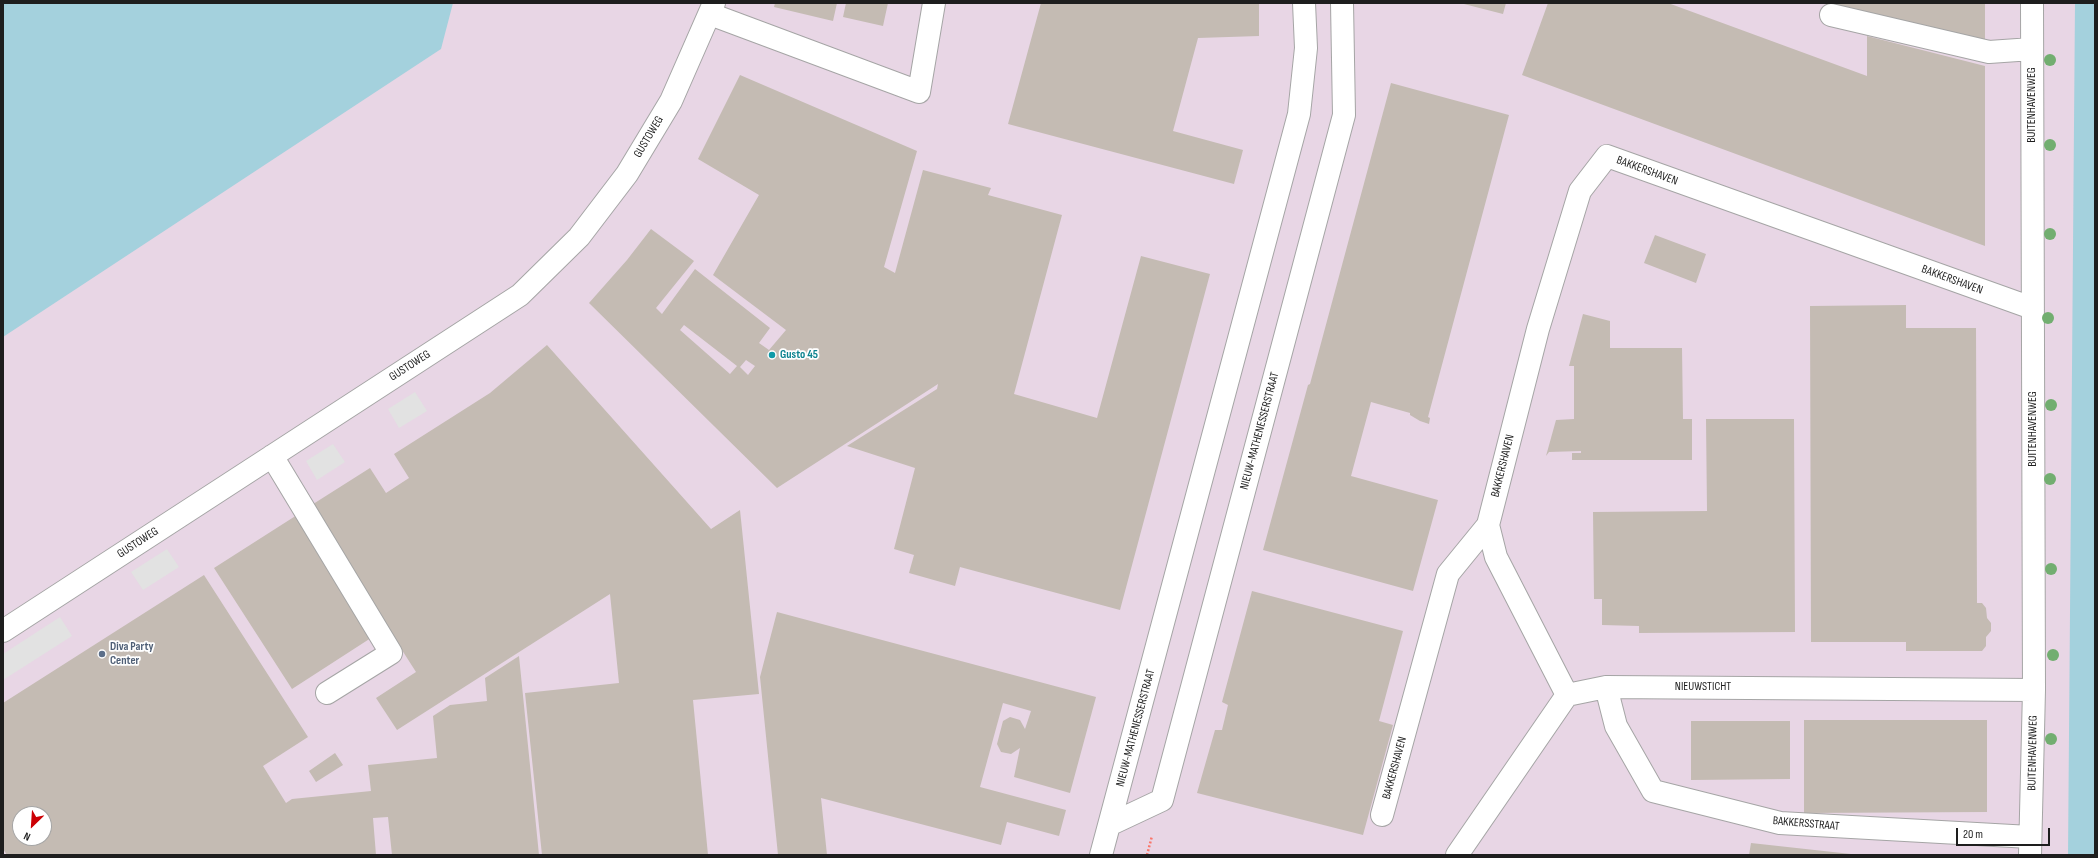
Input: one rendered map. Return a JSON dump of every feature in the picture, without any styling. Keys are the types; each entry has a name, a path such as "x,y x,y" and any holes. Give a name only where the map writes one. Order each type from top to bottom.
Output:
{"street":[{"path":"712,9 919,92 934,3"},
{"name":"NIEUW-MATHENESSERSTRAAT","path":"1101,855 1111,824 1299,114 1306,48 1304,3"},
{"name":"NIEUW-MATHENESSERSTRAAT","path":"1111,824 1162,800 1344,115 1342,3"},
{"name":"BUITENHAVENWEG","path":"2030,846 2034,690 2032,3"},
{"name":"GUSTOWEG","path":"3,631 520,295 579,237 627,174 671,101 712,9"},
{"path":"1831,15 1989,52 2032,49"},
{"name":"BAKKERSHAVEN","path":"1382,816 1448,574 1488,525 1538,329 1580,191 1607,156 2032,308"},
{"path":"272,456 391,653 327,693"},
{"name":"BAKKERSHAVEN","path":"1488,525 1496,557 1567,695"},
{"name":"NIEUWSTICHT","path":"1567,695 1606,687 2034,690"},
{"name":"BAKKERSSTRAAT","path":"1606,687 1616,726 1653,791 1780,823 2030,846"},
{"path":"1457,855 1567,695"}],"shaded area":[{"path":"3,3 2095,3 2095,855 3,855"},
{"path":"415,392 427,411 399,428 388,409"},
{"path":"333,444 345,462 317,480 306,461"},
{"path":"167,549 179,567 143,590 131,572"},
{"path":"60,617 72,636 3,680 3,654"}],"water":[{"path":"3,3 453,3 441,49 3,337"},
{"path":"2075,3 2095,3 2095,855 2068,855"}],"building":[{"path":"775,3 837,3 833,21 774,7"},
{"path":"846,3 888,3 883,26 843,17"},
{"path":"1041,3 1259,3 1259,36 1198,38 1173,131 1243,150 1234,184 1008,124"},
{"path":"1460,3 1506,3 1503,14"},
{"path":"1548,3 1668,3 1867,76 1867,36 1985,66 1985,246 1522,75"},
{"path":"1985,3 1985,42 1830,4"},
{"path":"740,75 917,151 884,267 895,273 923,170 991,188 988,195 1062,215 1014,394 1097,418 1141,256 1210,274 1120,610 960,567 955,586 909,573 914,555 894,549 915,468 847,446 937,389 938,384 777,488 589,303 627,260 651,229 694,261 656,308 662,314 695,269 770,328 759,343 769,350 786,330 713,275 759,195 698,159","holes":["684,325 737,366 730,374 680,330","746,360 755,366 748,375 740,367"]},
{"path":"1391,83 1509,115 1428,417 1430,418 1429,424 1420,421 1410,415 1410,413 1371,402 1351,476 1438,500 1413,591 1263,550 1308,385 1310,384"},
{"path":"1655,235 1706,254 1696,283 1644,263"},
{"path":"1906,305 1906,328 1976,328 1977,603 1982,603 1986,608 1987,618 1991,623 1991,631 1986,637 1986,646 1982,651 1906,651 1906,642 1811,642 1810,306"},
{"path":"1583,314 1610,321 1610,348 1682,348 1683,419 1692,419 1692,460 1572,460 1572,453 1581,453 1581,451 1549,452 1546,456 1556,420 1574,419 1574,366 1569,366"},
{"path":"547,345 711,529 740,510 759,694 693,700 708,855 542,855 525,693 619,683 610,594 397,730 376,698 416,672 310,506 370,468 386,493 409,478 394,454 490,393"},
{"path":"1706,419 1794,419 1795,632 1639,633 1639,626 1602,625 1602,599 1594,599 1593,512 1707,511"},
{"path":"297,515 374,636 292,689 214,568"},
{"path":"204,575 308,737 263,766 286,803 292,799 371,791 368,765 437,758 433,716 450,705 487,701 485,678 519,656 539,855 392,855 388,817 373,818 376,855 7,855 3,849 3,703"},
{"path":"1252,591 1403,631 1379,721 1393,725 1363,835 1197,793 1215,730 1222,730 1228,705 1222,702"},
{"path":"777,612 1096,697 1070,793 1014,777 1020,748 1011,754 1001,752 997,744 1003,721 1010,717 1020,720 1025,729 1031,711 1003,703 980,787 1066,810 1059,836 1007,822 1001,845 821,798 827,855 778,855 760,677"},
{"path":"1804,720 1987,720 1987,812 1804,813"},
{"path":"1691,721 1790,721 1790,779 1691,780"},
{"path":"335,753 343,765 316,782 309,771"},
{"path":"1751,843 1851,854 1851,855 1749,855"}],"place":[{"name":"Gusto 45","path":"772,355"},
{"name":"Diva Party Center","path":"102,654"}]}
